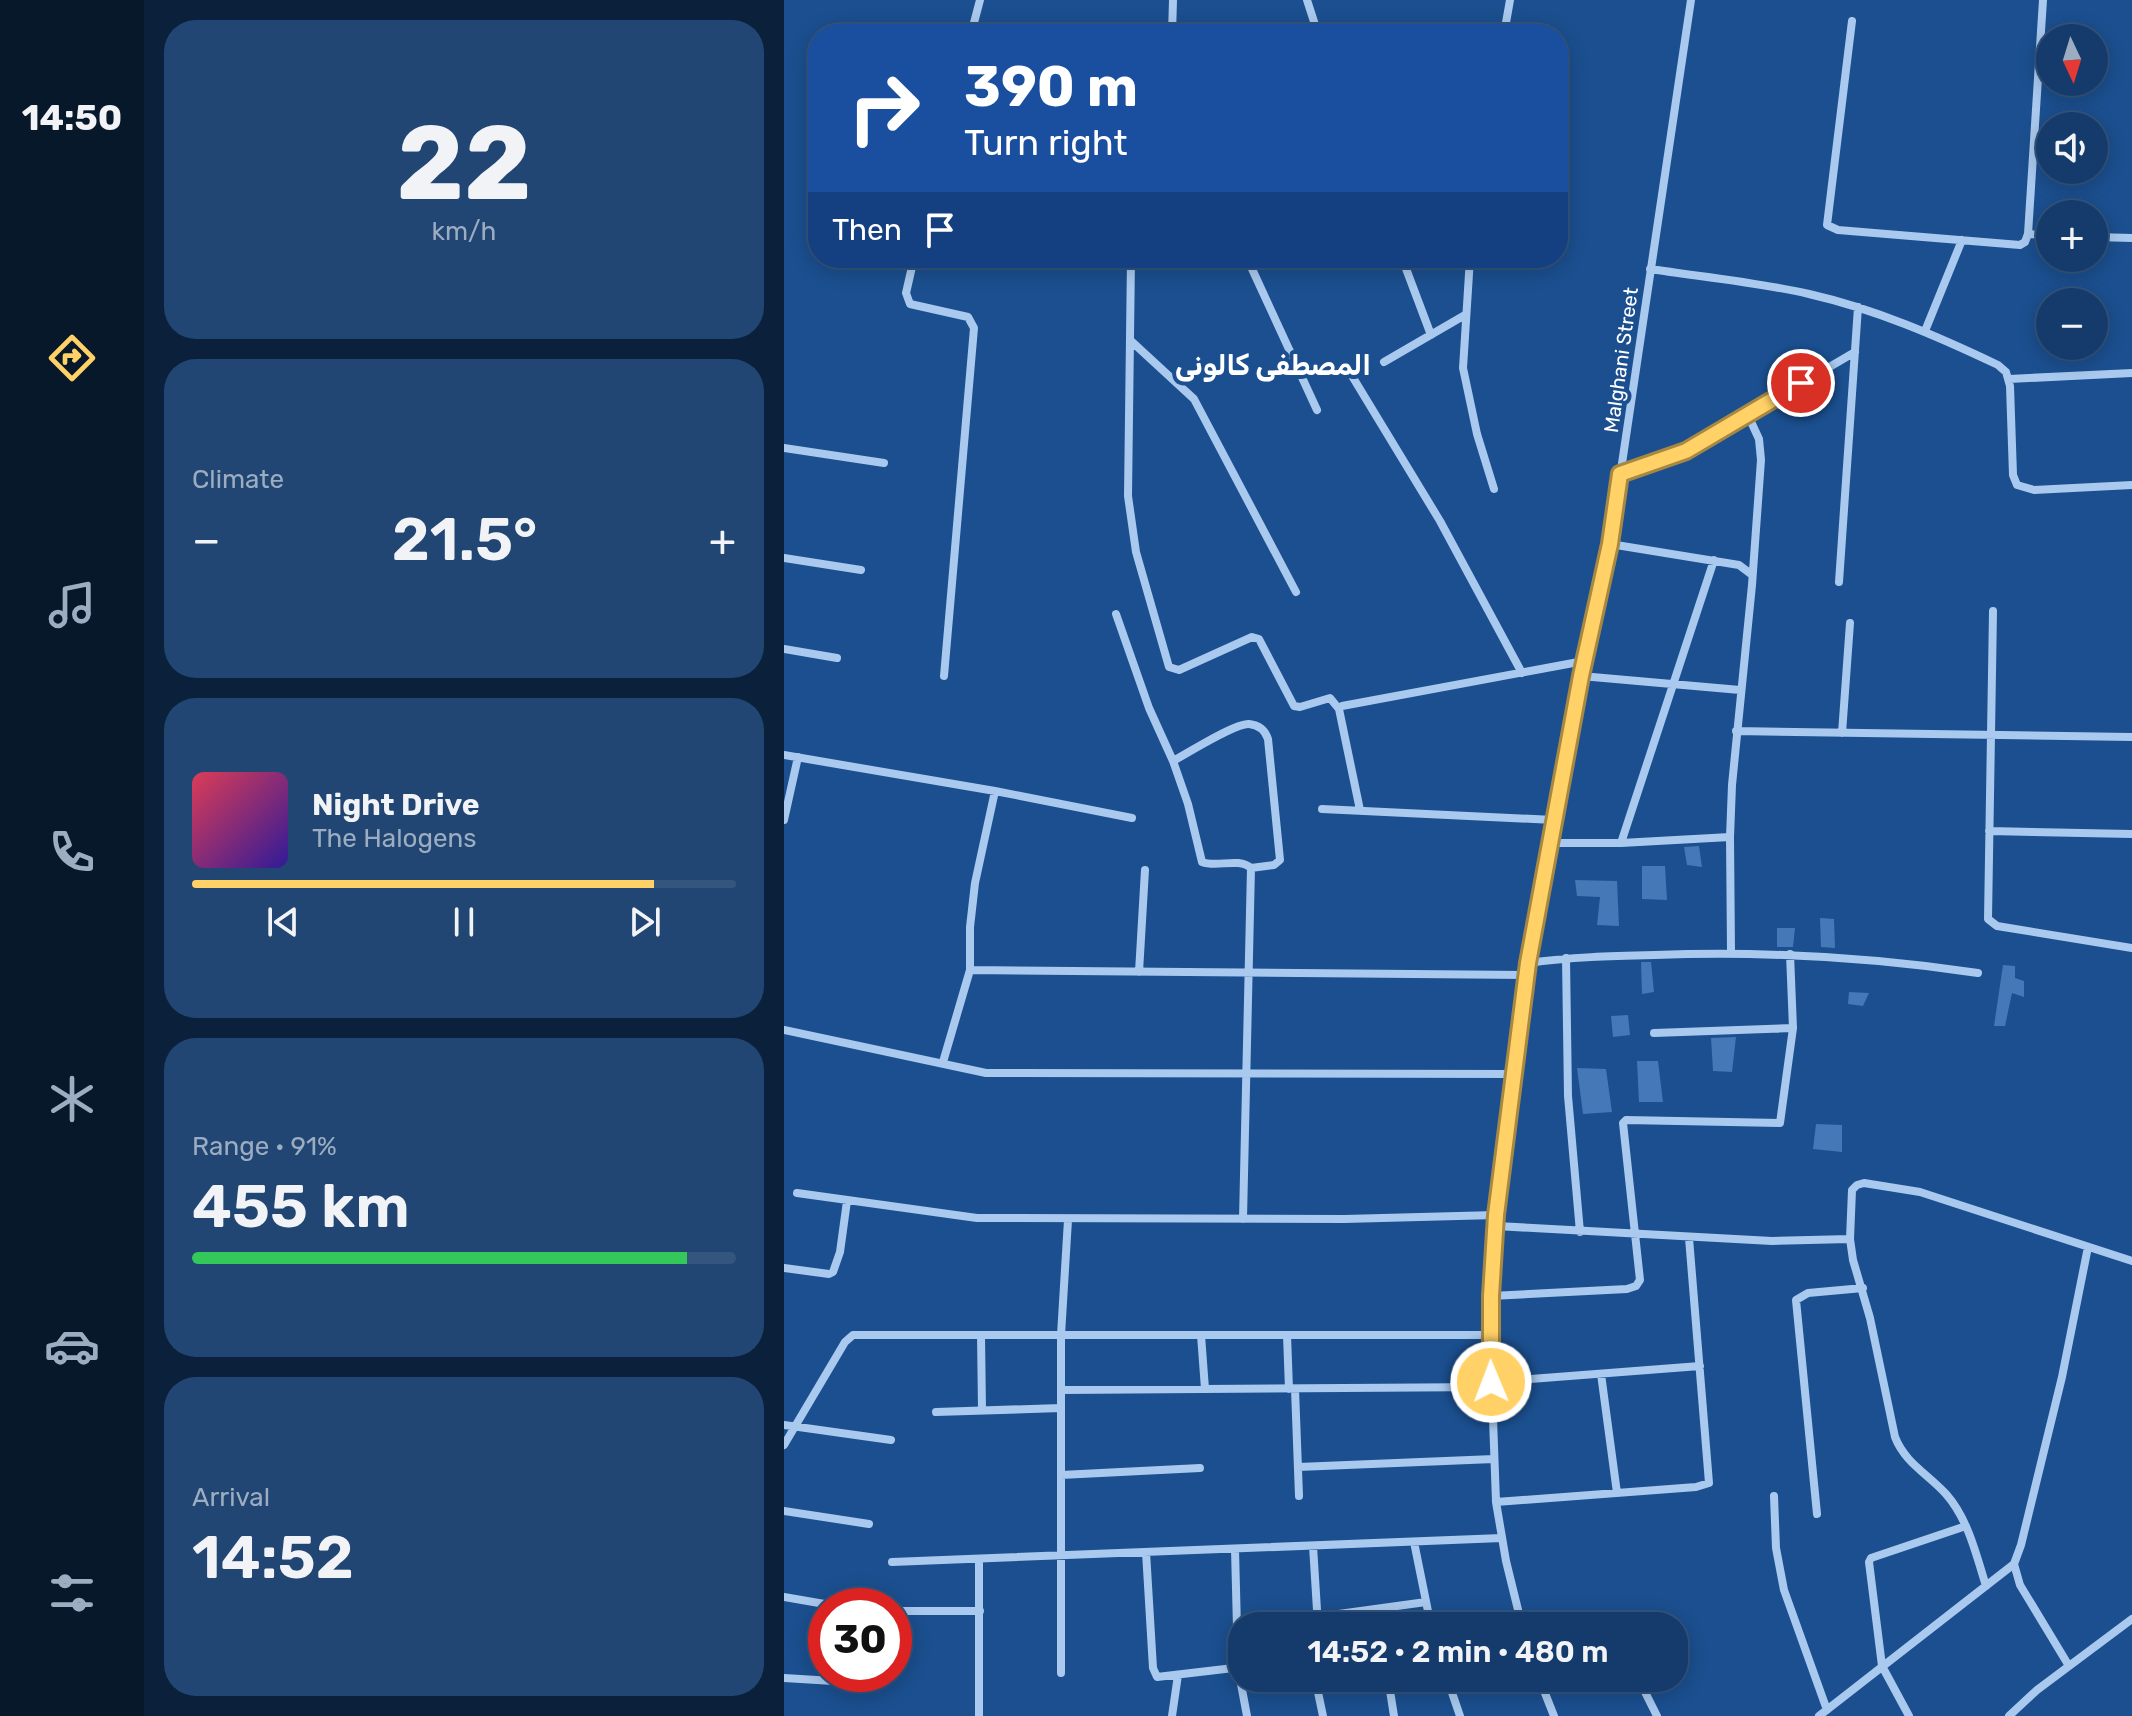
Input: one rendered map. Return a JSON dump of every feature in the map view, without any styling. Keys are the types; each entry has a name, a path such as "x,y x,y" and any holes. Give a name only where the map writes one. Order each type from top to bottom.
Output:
{"street":[{"path":"974,24 980,0"},
{"path":"1172,24 1173,0"},
{"path":"1307,0 1315,24"},
{"path":"1506,24 1510,0"},
{"name":"Malghani Street","path":"1519,1612 1496,1502 1490,1335 1496,1215 1526,975 1581,676 1610,544 1691,0"},
{"path":"1852,21 1827,225 1838,230 2020,245 2028,234 2043,0"},
{"path":"2028,234 2036,234"},
{"path":"2108,237 2132,238"},
{"path":"1925,331 1962,240"},
{"path":"912,268 906,293 910,304 968,317 974,328 944,676"},
{"path":"1131,268 1128,496 1136,552 1169,667 1179,670 1256,637 1294,706 1330,698 1339,709 1360,810"},
{"path":"1252,268 1317,410"},
{"path":"1406,268 1431,335"},
{"path":"1469,268 1463,368 1477,434 1494,489"},
{"path":"1650,269 1807,293 1925,331 1998,365 2009,379 2013,475 2017,485 2034,490 2132,485"},
{"path":"1839,582 1858,307"},
{"path":"1384,362 1465,315"},
{"path":"1130,340 1194,399 1296,592"},
{"path":"1620,474 1686,451 1855,352"},
{"path":"1349,371 1440,521 1522,673"},
{"path":"2009,379 2132,373"},
{"path":"1731,952 1730,837 1736,731 1761,460 1759,439 1747,413"},
{"path":"784,448 884,463"},
{"path":"1610,544 1739,565 1751,574"},
{"path":"784,558 861,570"},
{"path":"1621,843 1714,560"},
{"path":"1993,611 1988,919 1992,924 2132,948"},
{"path":"1116,614 1149,708 1188,804 1202,862 1209,865 1244,863 1251,868 1274,865 1280,860 1265,732 1258,726 1241,725 1173,761"},
{"path":"1842,733 1850,623"},
{"path":"784,649 837,658"},
{"path":"1339,709 1584,661"},
{"path":"1581,676 1740,690"},
{"path":"1736,731 2132,737"},
{"path":"784,755 1132,818"},
{"path":"784,820 798,757"},
{"path":"943,1062 970,970 975,883 995,791"},
{"path":"1322,809 1554,820"},
{"path":"1989,831 2132,834"},
{"path":"1551,843 1730,837"},
{"path":"1243,1219 1251,868"},
{"path":"1139,972 1145,870"},
{"path":"1528,963 1566,958 1731,952 1893,961 1978,973"},
{"path":"1491,1296 1636,1286 1640,1280 1623,1123 1632,1118 1780,1123 1793,1028 1790,954"},
{"path":"1566,958 1568,1096 1580,1232"},
{"path":"970,970 1526,975"},
{"path":"1654,1033 1793,1028"},
{"path":"784,1030 986,1073 1514,1074"},
{"path":"1986,1586 1966,1526 1945,1493 1901,1451 1895,1437 1863,1288 1853,1260 1850,1239 1852,1190 1864,1183 1920,1192 2132,1261"},
{"path":"797,1193 968,1217 1068,1220 1496,1215"},
{"path":"784,1268 829,1274 836,1269 847,1201"},
{"path":"1061,1673 1061,1335 1068,1220"},
{"path":"1496,1226 1689,1238 1800,1242 1850,1239"},
{"path":"1496,1502 1696,1487 1709,1483 1689,1238"},
{"path":"1774,1496 1776,1548 1784,1590 1823,1713 2014,1564 2062,1377 2088,1247"},
{"path":"1817,1514 1796,1300 1808,1293 1863,1288"},
{"path":"784,1445 845,1342 853,1335 1490,1335"},
{"path":"981,1335 982,1410"},
{"path":"1201,1335 1205,1389"},
{"path":"1287,1335 1299,1496"},
{"path":"1061,1390 1491,1385 1700,1366"},
{"path":"1601,1374 1617,1493"},
{"path":"936,1412 1061,1408"},
{"path":"784,1425 891,1440"},
{"path":"1298,1467 1494,1459"},
{"path":"1061,1475 1200,1468"},
{"path":"784,1511 869,1524"},
{"path":"1909,1716 1882,1666 1868,1566 1871,1558 1966,1526"},
{"path":"892,1562 1502,1538"},
{"path":"1414,1542 1428,1612"},
{"path":"1313,1546 1317,1612"},
{"path":"1235,1549 1238,1612"},
{"path":"1146,1552 1153,1668 1157,1677 1228,1669"},
{"path":"979,1560 979,1716"},
{"path":"2014,1564 2020,1585 2069,1666"},
{"path":"784,1597 808,1601"},
{"path":"1369,1612 1426,1602"},
{"path":"912,1611 980,1611"},
{"path":"2010,1715 2037,1690 2132,1619"},
{"path":"1172,1716 1178,1675"},
{"path":"784,1678 808,1679"},
{"path":"1244,1692 1247,1716"},
{"path":"1318,1692 1323,1716"},
{"path":"1390,1692 1394,1716"},
{"path":"1452,1692 1460,1716"},
{"path":"1545,1692 1554,1716"},
{"path":"1645,1692 1657,1716"},
{"path":"2010,1715 2022,1716"}],"building":[{"path":"1699,846 1702,867 1687,865 1684,847"},
{"path":"1642,866 1665,866 1667,900 1642,899"},
{"path":"1575,880 1617,881 1619,926 1597,925 1600,897 1577,896"},
{"path":"1820,918 1834,919 1835,948 1821,947"},
{"path":"1777,928 1795,928 1793,947 1777,947"},
{"path":"1641,962 1651,962 1654,992 1642,994"},
{"path":"2003,965 2015,966 2015,978 2024,981 2024,997 2012,993 2005,1026 1994,1026"},
{"path":"1849,992 1869,993 1863,1006 1848,1004"},
{"path":"1628,1015 1630,1035 1613,1037 1611,1016"},
{"path":"1736,1037 1732,1072 1713,1071 1711,1038"},
{"path":"1637,1061 1658,1061 1663,1102 1639,1102"},
{"path":"1577,1068 1606,1069 1612,1112 1583,1114"},
{"path":"1816,1124 1842,1125 1842,1152 1813,1149"}],"district":[{"name":"المصطفی کالونی","path":"1273,365"}],"route":[{"path":"1491,1382 1491,1296 1496,1215 1528,963 1581,676 1610,544 1620,474 1686,451 1801,383"}]}
